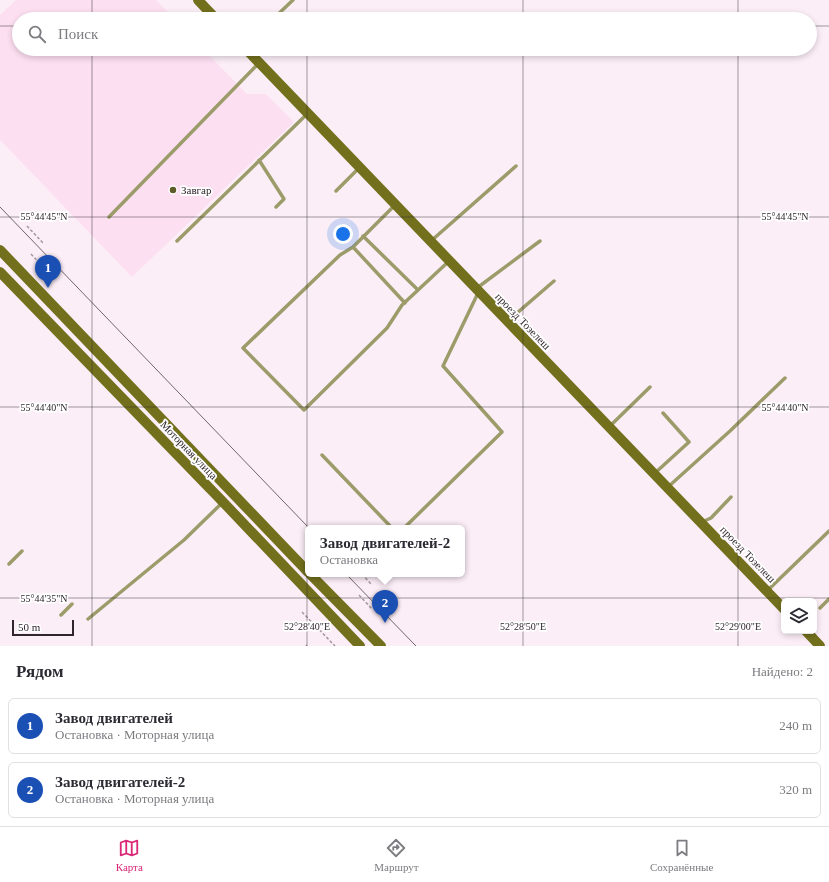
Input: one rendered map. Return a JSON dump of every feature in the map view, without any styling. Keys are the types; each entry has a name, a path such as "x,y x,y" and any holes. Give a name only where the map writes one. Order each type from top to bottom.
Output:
{"main road":[{"path":"201,1 210,12"},
{"name":"проезд Тозелеш","path":"252,56 781,606"},
{"name":"Моторная улица","path":"0,250 305,569"},
{"name":"Моторная улица","path":"0,272 360,646"},
{"path":"179,458 190,448"},
{"path":"313,577 382,646"},
{"path":"809,634 820,646"}],"lane":[{"path":"280,12 293,0"},
{"path":"109,217 259,63"},
{"path":"177,240 307,114"},
{"path":"260,160 284,199 276,208"},
{"path":"430,242 516,166"},
{"path":"336,191 359,168"},
{"path":"395,205 353,247 340,255 243,348 304,410 387,328 405,303 448,261"},
{"path":"363,236 418,290"},
{"path":"407,525 502,432 443,366 477,291 540,240"},
{"path":"353,247 405,303"},
{"path":"507,321 554,281"},
{"path":"668,488 785,378"},
{"path":"609,427 650,387"},
{"path":"654,474 689,442 664,413"},
{"path":"322,455 389,525"},
{"path":"701,523 711,518 731,497"},
{"path":"88,619 184,540 223,502"},
{"path":"767,591 829,531"},
{"path":"9,564 22,551"},
{"path":"820,608 829,599"},
{"path":"61,615 72,604"}],"path":[{"path":"27,226 43,243"},
{"path":"31,254 44,268"},
{"path":"365,577 371,584"},
{"path":"359,595 372,609"},
{"path":"302,612 335,646"}],"shaded area":[{"path":"16,0 156,0 168,12 12,12 12,56 210,56 247,94 266,94 294,122 132,277 0,140 0,15"}],"tram line":[{"path":"0,207 306,525"},
{"path":"349,577 416,646"}],"place":[{"name":"Завгар","path":"173,190"},
{"name":"Завод двигателей","path":"48,288"},
{"name":"Завод двигателей-2","path":"385,623"}]}
